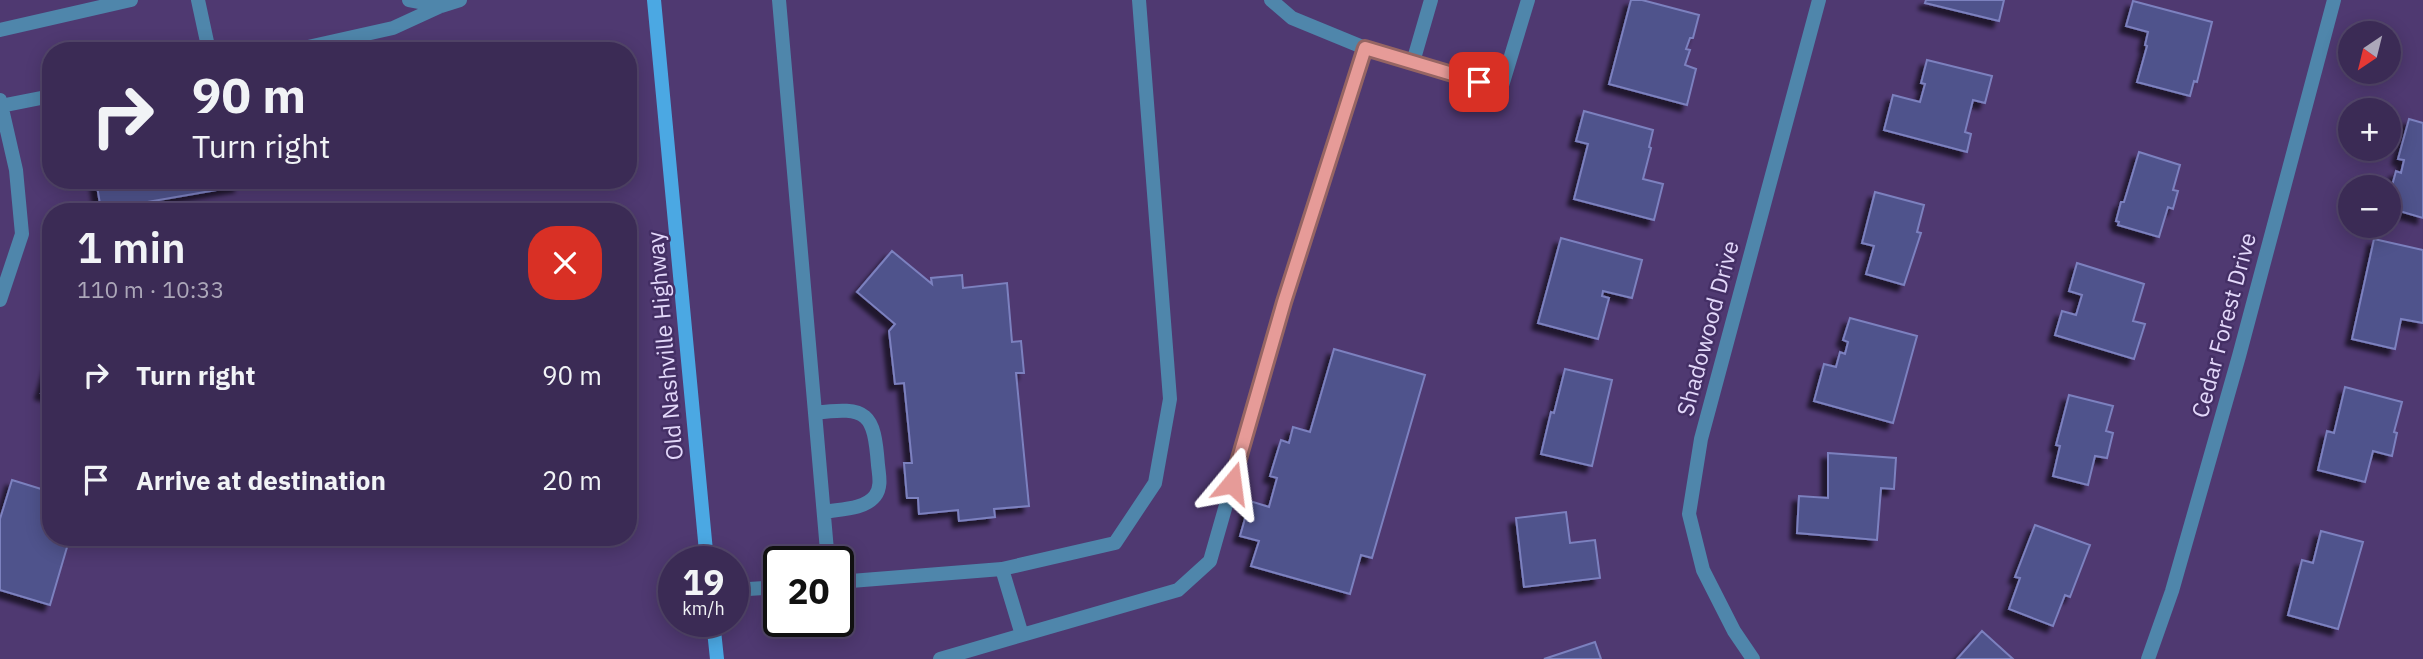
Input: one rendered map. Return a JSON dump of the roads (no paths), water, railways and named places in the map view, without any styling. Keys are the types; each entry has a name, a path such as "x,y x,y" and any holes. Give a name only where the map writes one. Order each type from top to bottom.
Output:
{"main road":[{"name":"Old Nashville Highway","path":"654,0 705,546"},
{"path":"714,637 716,659"}],"street":[{"path":"0,30 131,0"},
{"path":"198,0 207,42"},
{"path":"409,0 441,6"},
{"path":"330,42 393,28 460,0"},
{"path":"779,0 827,546"},
{"path":"854,581 1003,569 1115,543 1155,483 1170,400 1139,0"},
{"path":"1271,0 1292,18 1365,48 1501,89 1528,0"},
{"path":"1413,62 1432,0"},
{"name":"Shadowood Drive","path":"1753,659 1734,631 1703,570 1689,514 1701,439 1818,0"},
{"name":"Cedar Forest Drive","path":"2148,659 2172,591 2239,356 2334,0"},
{"path":"940,659 1178,590 1210,561 1284,302 1365,48"},
{"path":"0,300 22,234 16,170 1,103 42,97"},
{"path":"816,413 846,409 860,413 872,423 876,433 880,486 875,497 851,508 824,512"},
{"path":"1003,569 1022,635"}]}
